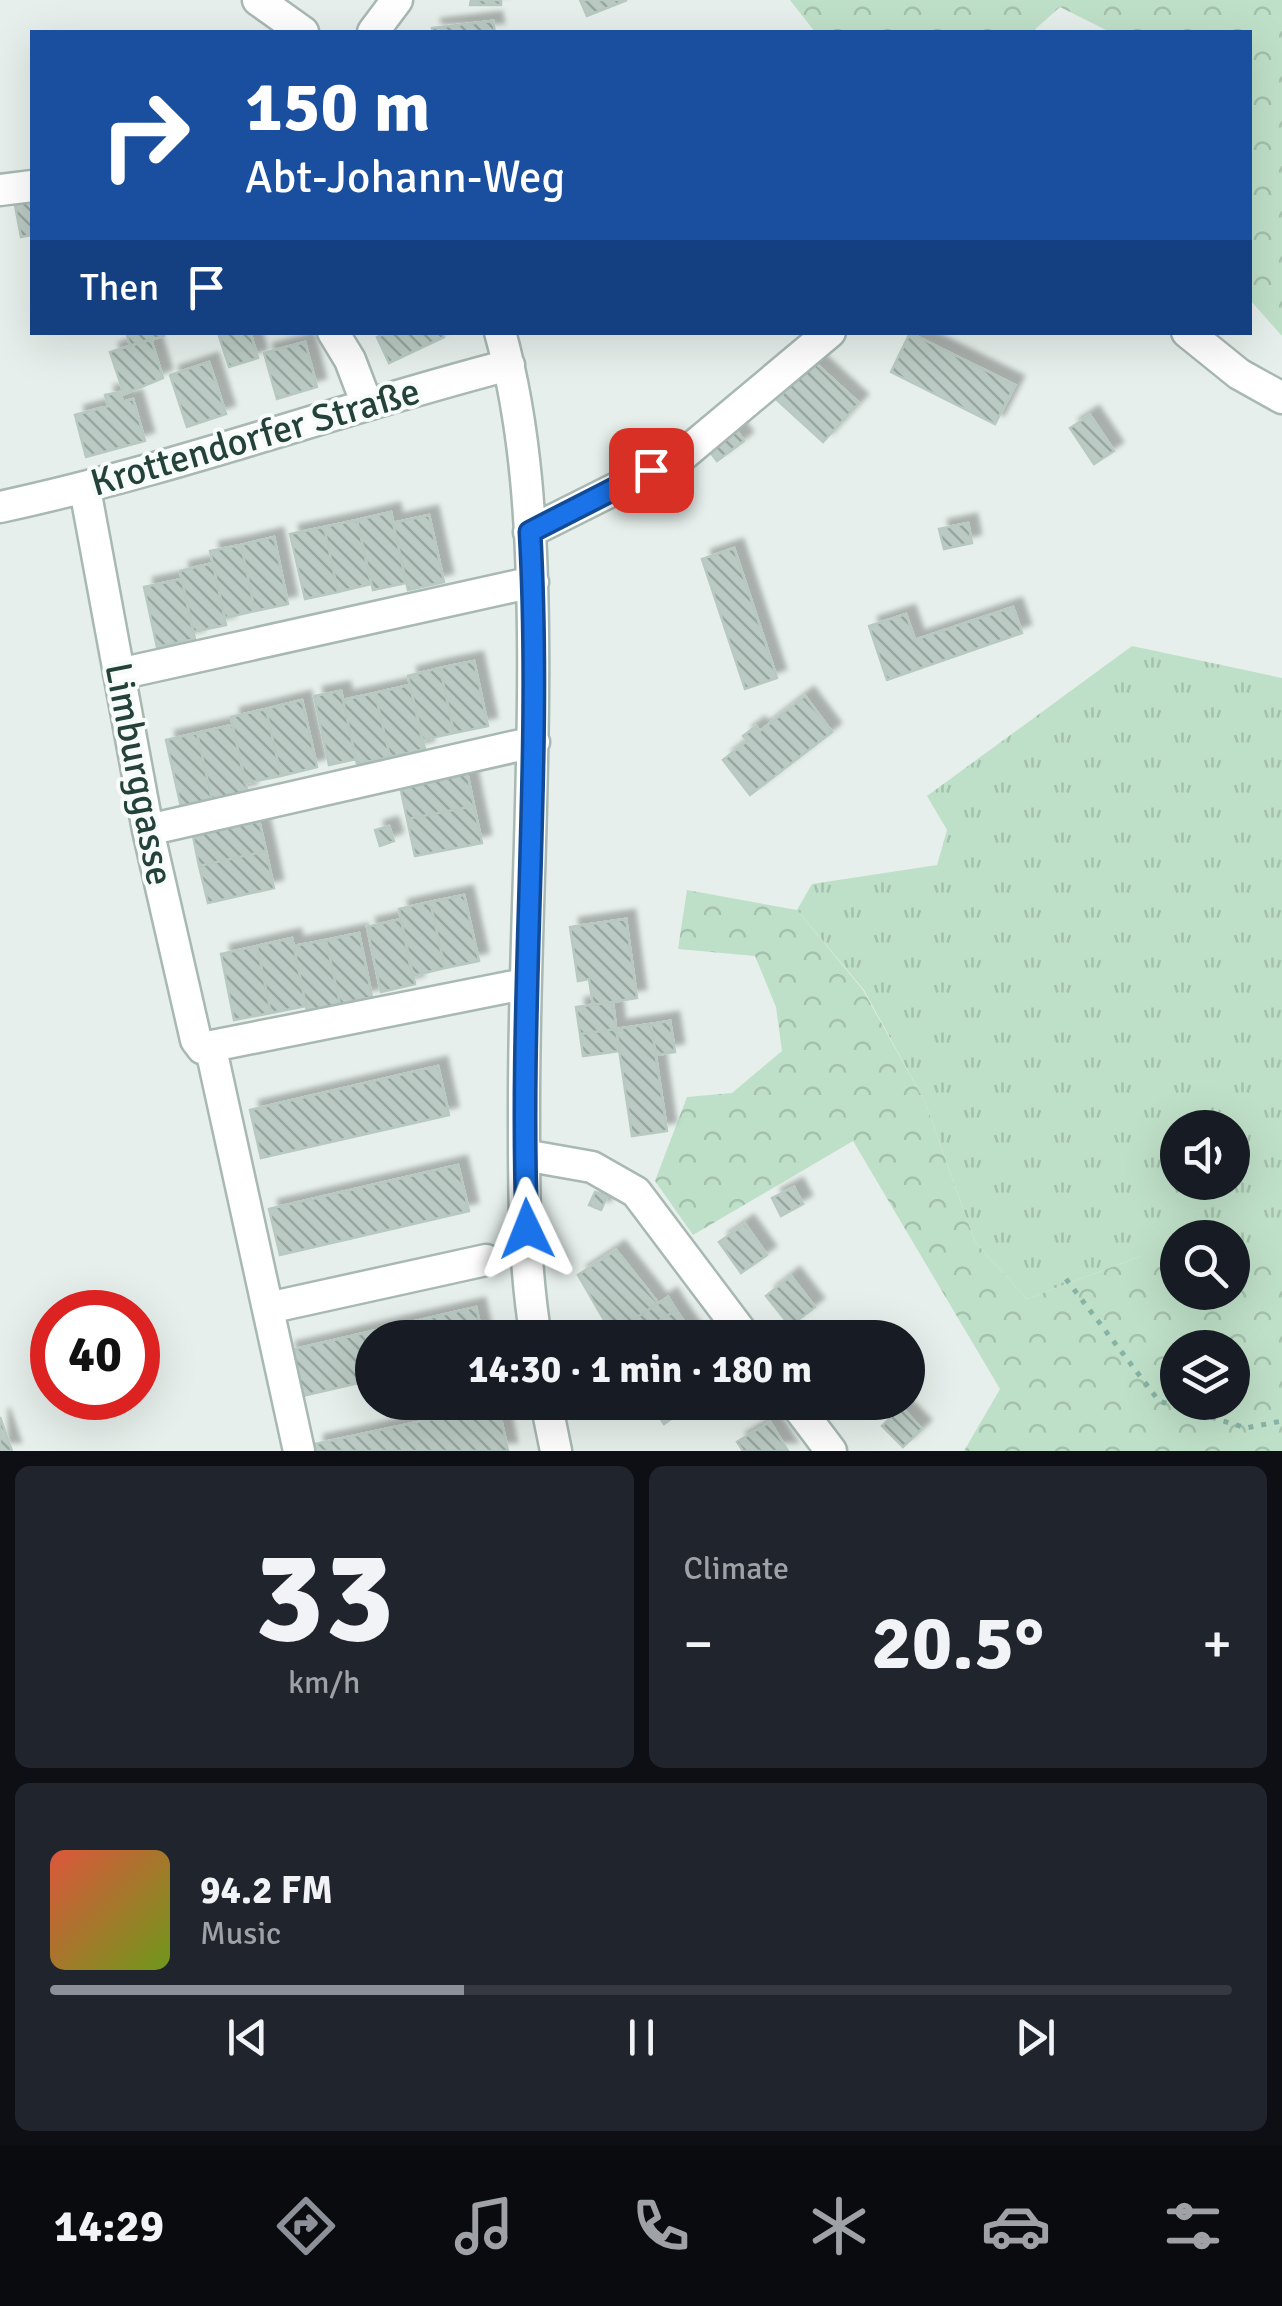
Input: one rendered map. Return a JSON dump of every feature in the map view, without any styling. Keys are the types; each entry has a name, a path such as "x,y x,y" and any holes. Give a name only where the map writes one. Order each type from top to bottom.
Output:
{"street":[{"path":"258,0 300,30"},
{"path":"375,30 397,0"},
{"path":"0,190 30,186"},
{"path":"335,335 350,360 366,402"},
{"path":"501,335 509,365 533,582 534,742 524,984 524,1155 535,1320"},
{"path":"530,532 682,454 826,335"},
{"path":"1191,335 1239,374 1282,398"},
{"name":"Krottendorfer Straße","path":"0,507 85,488 366,402 509,365"},
{"name":"Limburggasse","path":"85,488 148,830 196,1040 202,1048 211,1050 299,1451"},
{"path":"119,674 533,582"},
{"path":"148,830 534,742"},
{"path":"211,1050 524,984"},
{"path":"524,1155 592,1167 636,1192 732,1320"},
{"path":"268,1308 486,1260"},
{"path":"550,1420 556,1451"},
{"path":"808,1420 831,1451"}],"path":[{"path":"1066,1280 1159,1400 1246,1428 1282,1421"}],"green space":[{"path":"790,0 1282,0 1282,336 1252,302 1252,30 1106,30 1060,7 1034,30 813,30"},
{"path":"1132,646 1282,678 1282,1256 1250,1256 1250,1220 1160,1220 1160,1256 1141,1256 1027,1299 975,1242 925,1102 864,990 797,910 812,884 937,865 947,830 927,796"},
{"path":"687,890 797,910 863,990 925,1102 975,1242 1027,1299 1141,1256 1160,1256 1160,1310 1250,1310 1250,1256 1282,1256 1282,1451 964,1451 1000,1389 853,1141 693,1235 655,1181 687,1097 732,1093 782,1051 776,1007 755,956 678,949"}],"building":[{"path":"471,0 501,0 501,5 470,5"},
{"path":"580,0 627,0 587,16"},
{"path":"493,21 495,30 432,30"},
{"path":"30,197 30,235 21,237 14,200"},
{"path":"127,335 164,335 164,336 130,346"},
{"path":"251,335 258,358 229,367 219,336"},
{"path":"443,335 444,337 389,363 377,337"},
{"path":"909,335 914,335 1015,385 995,424 891,372"},
{"path":"151,339 163,378 124,394 110,352"},
{"path":"305,342 317,387 277,399 264,353"},
{"path":"813,361 859,403 823,442 777,400"},
{"path":"209,362 226,414 187,427 170,375"},
{"path":"120,392 123,402 133,399 145,441 86,457 75,415 108,406 105,395"},
{"path":"1090,415 1114,451 1094,464 1070,428"},
{"path":"734,427 744,441 717,461 707,448"},
{"path":"391,512 406,583 373,590 357,520"},
{"path":"429,515 444,582 408,590 393,523"},
{"path":"357,520 371,584 338,592 324,527"},
{"path":"968,523 972,543 944,549 939,529"},
{"path":"324,527 338,592 305,599 290,534"},
{"path":"274,537 288,604 255,611 241,545"},
{"path":"241,545 255,611 225,618 210,551"},
{"path":"734,548 777,678 745,689 702,559"},
{"path":"213,563 226,625 193,632 180,571"},
{"path":"182,579 195,639 157,647 144,587"},
{"path":"1013,607 1022,633 887,680 869,626 906,614 915,640"},
{"path":"474,661 488,726 454,733 440,668"},
{"path":"440,668 454,733 422,740 408,676"},
{"path":"410,685 425,749 390,757 375,693"},
{"path":"341,691 356,759 329,765 314,696"},
{"path":"375,693 390,757 357,764 343,700"},
{"path":"805,696 832,732 750,795 723,760 747,741 743,736 756,726 760,731"},
{"path":"302,700 317,767 281,776 266,709"},
{"path":"266,709 281,776 245,783 231,717"},
{"path":"232,725 248,792 212,800 197,733"},
{"path":"197,733 212,800 181,807 166,740"},
{"path":"467,772 474,806 407,819 400,786"},
{"path":"474,806 482,843 415,856 407,819"},
{"path":"258,816 266,851 199,866 192,831"},
{"path":"389,826 394,841 380,846 375,830"},
{"path":"266,851 274,888 208,903 199,866"},
{"path":"464,895 479,961 445,968 430,902"},
{"path":"430,902 445,968 412,976 399,909"},
{"path":"401,919 415,984 381,992 367,927"},
{"path":"626,919 637,998 593,1005 589,979 578,981 570,927"},
{"path":"359,933 372,997 340,1004 326,940"},
{"path":"292,938 306,1006 271,1013 257,946"},
{"path":"326,940 340,1004 307,1011 294,946"},
{"path":"257,946 271,1013 234,1020 221,954"},
{"path":"613,1002 616,1029 580,1034 576,1007"},
{"path":"670,1021 675,1052 656,1055 651,1024"},
{"path":"651,1024 667,1131 632,1136 616,1029"},
{"path":"616,1029 620,1051 583,1056 580,1034"},
{"path":"438,1066 449,1115 261,1158 250,1110"},
{"path":"458,1165 469,1211 280,1255 269,1209"},
{"path":"794,1187 803,1204 781,1216 772,1198"},
{"path":"595,1192 607,1197 601,1210 589,1205"},
{"path":"745,1224 767,1255 741,1273 719,1242"},
{"path":"616,1250 658,1303 633,1320 604,1320 578,1275"},
{"path":"791,1276 815,1307 798,1320 785,1320 766,1296"},
{"path":"668,1297 676,1310 661,1320 633,1320"},
{"path":"476,1307 479,1320 420,1320"},
{"path":"676,1310 683,1320 660,1320"},
{"path":"355,1335 355,1384 298,1397 287,1351"},
{"path":"0,1417 12,1451 0,1451"},
{"path":"428,1420 501,1420 508,1451 316,1451 315,1444"},
{"path":"888,1420 913,1420 922,1429 903,1447 882,1426"},
{"path":"770,1422 788,1451 743,1451 737,1442"}],"route":[{"path":"527,1229 524,984 534,742 530,532 651,470"}]}
